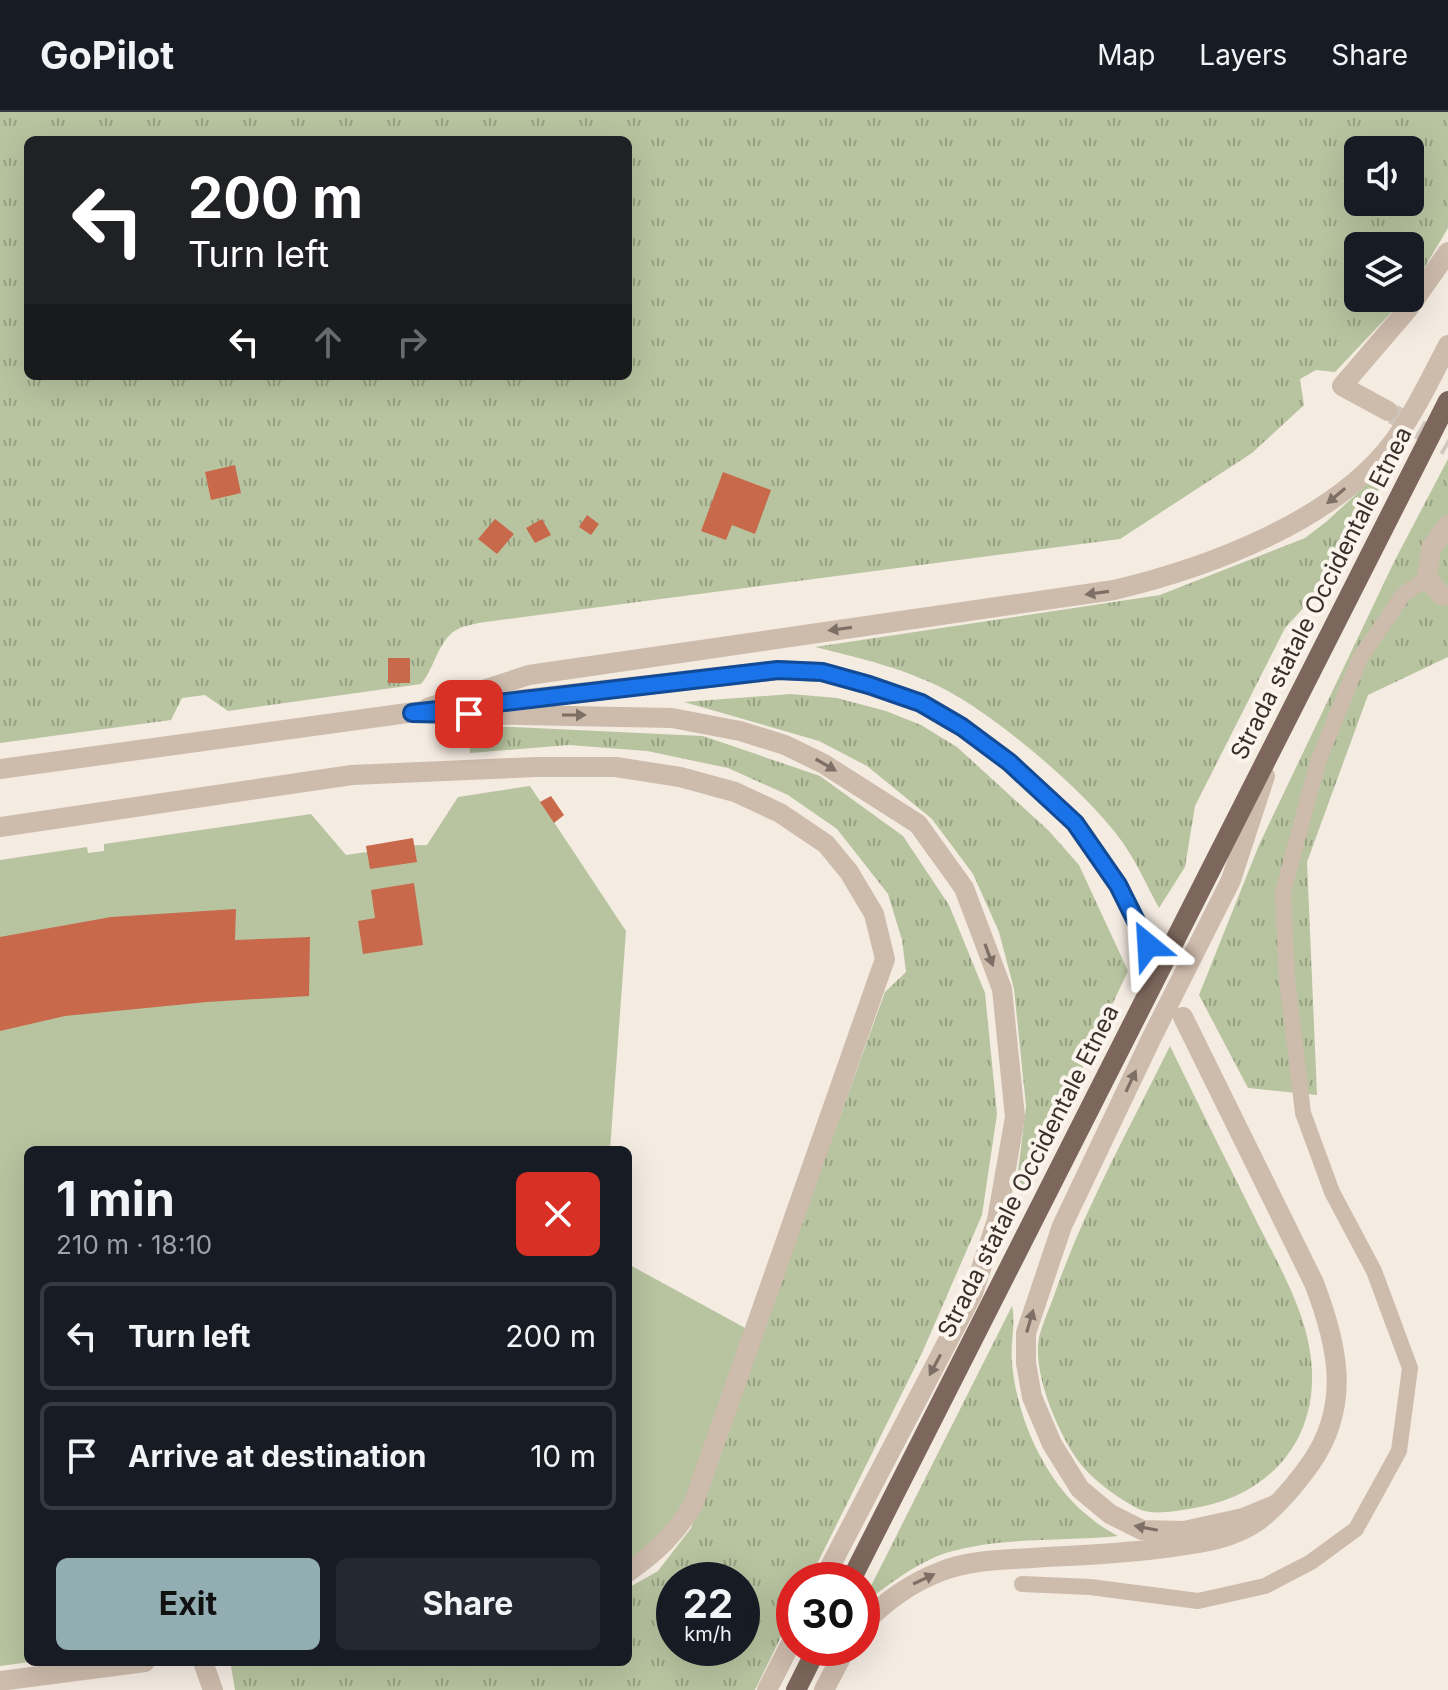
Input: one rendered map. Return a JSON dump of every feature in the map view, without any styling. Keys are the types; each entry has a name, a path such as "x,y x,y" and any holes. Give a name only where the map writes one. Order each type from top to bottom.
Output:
{"main road":[{"name":"Strada statale Occidentale Etnea","path":"860,1562 1448,401"},
{"path":"796,1690 808,1666"}],"street":[{"path":"1388,411 1342,386 1408,309 1448,252"},
{"path":"412,713 529,675 1114,590 1180,573 1299,521 1325,506 1366,472 1393,442 1423,395 1448,345"},
{"path":"1448,525 1431,548 1427,578 1441,595 1448,596"},
{"path":"0,769 412,713 778,670 822,672 921,703 962,727 1009,762 1075,823 1118,885 1148,945"},
{"path":"412,713 672,718 740,731 785,745 824,764 918,824 964,888 1002,989 1015,1117 997,1220 973,1293 832,1562"},
{"path":"1275,1505 1243,1518 1184,1531 1142,1530 1110,1514 1080,1489 1052,1444 1032,1397 1026,1363 1026,1333 1062,1226 1231,880 1278,737"},
{"path":"0,827 352,775 536,767 616,767 680,777 735,792 780,813 826,844 849,872 874,914 885,959 693,1505 674,1535 632,1569"},
{"path":"880,1606 908,1586 945,1570 986,1561 1140,1552 1216,1541 1257,1521 1296,1485 1320,1449 1332,1412 1338,1376 1331,1328 1314,1283 1183,1017"},
{"path":"0,1681 114,1666"},
{"path":"204,1666 213,1690"},
{"path":"767,1690 779,1666"},
{"path":"824,1690 837,1666"}],"lane":[{"path":"1022,1584 1090,1587 1198,1601 1265,1586 1311,1562 1356,1529 1399,1451 1410,1368 1374,1271 1332,1192 1303,1113 1287,978 1283,892 1318,762 1360,658 1403,595 1427,578"}],"green space":[{"path":"0,112 1448,112 1448,228 1424,268 1424,232 1344,232 1344,312 1392,312 1335,372 1316,370 1300,379 1304,405 1252,453 1120,539 478,623 451,634 421,684 228,711 205,695 182,698 171,720 0,743"},
{"path":"1448,459 1448,657 1368,695 1307,862 1317,1095 1248,1088 1199,995 1259,845 1394,562"},
{"path":"1376,476 1383,482 1330,579 1285,628 1195,806 1185,867 1159,908 1133,858 1108,824 1067,781 993,720 948,691 916,676 815,647 1160,595 1305,538"},
{"path":"791,694 837,698 886,711 921,725 957,747 1049,831 1079,865 1128,971 1025,1189 1017,1180 1026,1106 1014,989 999,932 973,874 932,819 867,766 819,741 684,702"},
{"path":"468,725 703,736 820,776 903,836 949,905 985,993 997,1114 982,1215 922,1353 818,1562 776,1562 776,1647 755,1690 235,1690 231,1666 632,1666 632,1586 656,1572 656,1666 760,1666 760,1562 665,1562 691,1528 885,992 906,972 902,940 888,894 837,829 788,795 728,768 647,751 569,745 470,753"},
{"path":"530,786 626,931 610,1146 24,1146 24,1663 0,1666 0,860 87,847 88,853 104,851 104,844 311,814 346,855 367,852 366,846 427,845 458,797"},
{"path":"1170,1046 1299,1310 1310,1350 1311,1399 1294,1446 1261,1481 1215,1503 1178,1511 1152,1512 1141,1510 1110,1491 1074,1455 1050,1406 1038,1353 1043,1325 1082,1225"},
{"path":"632,1266 747,1329 693,1488 668,1528 632,1558"},
{"path":"1012,1306 1015,1383 1036,1448 1061,1488 1076,1505 1118,1536 1010,1542 967,1548 935,1557 880,1592 880,1568"}],"building":[{"path":"235,465 241,493 211,500 205,472"},
{"path":"723,472 771,490 755,534 732,525 726,540 701,531"},
{"path":"587,515 599,524 591,535 579,527"},
{"path":"495,519 514,534 497,554 478,539"},
{"path":"542,519 551,535 535,543 526,528"},
{"path":"388,658 410,658 410,683 388,683"},
{"path":"551,796 564,815 554,823 540,802"},
{"path":"413,838 417,862 370,869 366,846"},
{"path":"414,883 423,945 363,954 358,921 375,918 371,890"},
{"path":"236,909 235,940 310,937 309,996 65,1016 0,1031 0,937 111,917"}],"tunnel":[{"path":"1393,414 1448,446"}],"route":[{"path":"469,714 412,713 778,670 822,672 869,685 921,703 962,727 1009,762 1075,823 1118,885 1148,945"}]}
